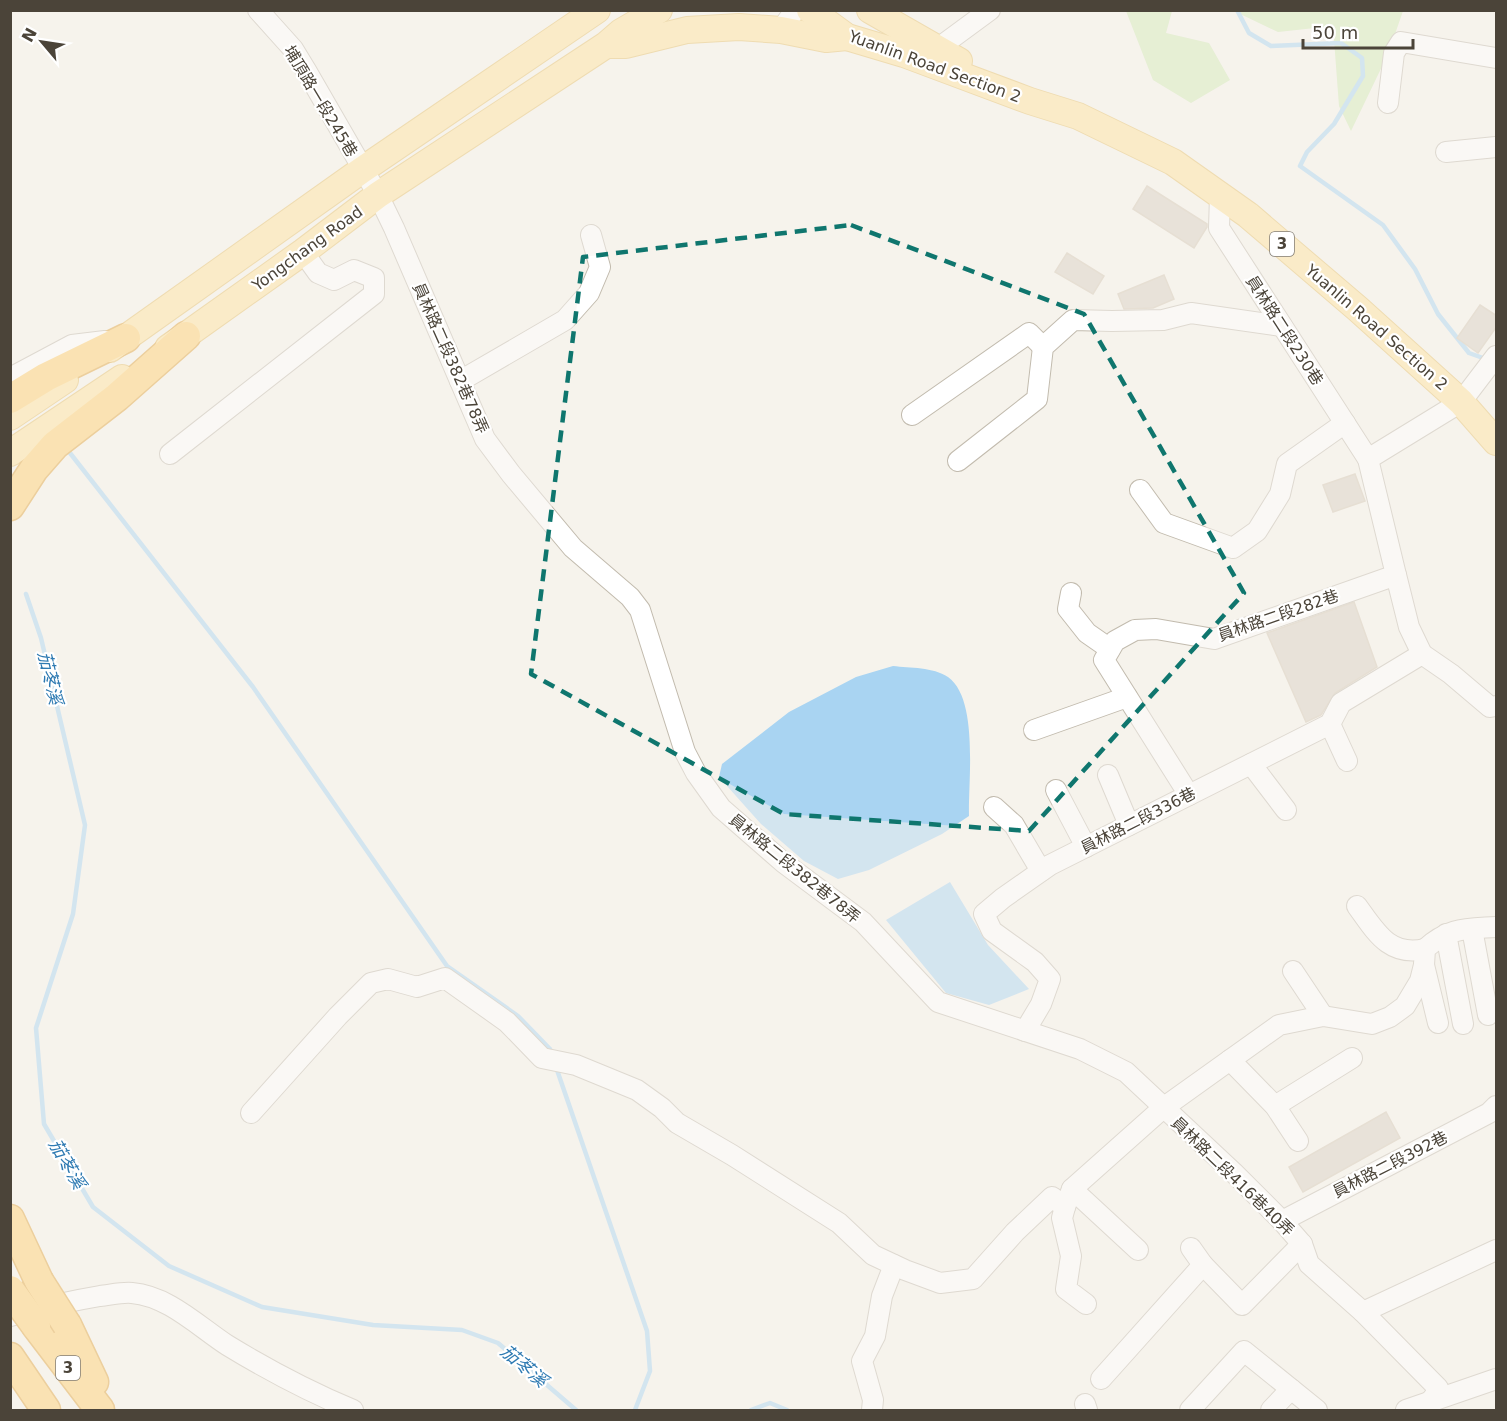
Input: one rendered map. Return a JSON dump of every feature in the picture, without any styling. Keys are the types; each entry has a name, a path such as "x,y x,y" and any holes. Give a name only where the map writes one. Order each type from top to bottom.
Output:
{"highway":[{"path":"10,506 34,469 55,445 117,397 186,336"},
{"path":"10,399 46,376 126,338"},
{"path":"10,1219 39,1281 66,1325 108,1410"},
{"name":"3","path":"10,1290 23,1321 100,1410"},
{"path":"10,1357 46,1410"}],"main road":[{"path":"544,46 574,10"},
{"path":"544,46 597,10"},
{"name":"Yongchang Road","path":"10,453 186,336 378,195 606,45 621,32 660,10"},
{"name":"Yuanlin Road Section 2","path":"810,10 848,37 904,54 1030,101 1078,116 1173,162 1248,215 1349,301 1461,402 1497,442"},
{"name":"Yuanlin Road Section 2","path":"870,10 1030,101"},
{"path":"606,45 626,45 687,30 739,27 788,20 826,39 848,37"},
{"name":"Yongchang Road","path":"10,417 126,338 362,170 544,46"}],"street":[{"name":"埔頂路一段245巷","path":"258,10 292,49 378,195"},
{"path":"937,49 990,10"},
{"path":"1388,103 1394,53 1401,42 1497,58"},
{"path":"1446,152 1497,147"},
{"name":"員林路二段382巷78弄","path":"378,195 486,439 511,474 573,548 630,597 640,610 685,752 696,773 721,808 784,863 863,922 938,1002 1080,1049 1126,1072 1162,1108"},
{"name":"員林路二段230巷","path":"1220,196 1219,228 1368,459"},
{"path":"460,381 565,320 589,294 600,267 591,235"},
{"path":"170,454 374,294 374,278 354,270 334,280 318,273 303,252"},
{"path":"958,462 1037,399 1043,347 1073,320 1163,320 1191,313 1282,326"},
{"path":"912,415 1029,333 1043,347"},
{"path":"10,378 72,345 126,338"},
{"path":"1497,357 1461,402 1368,459 1409,627 1422,654 1451,674 1490,707 1497,706"},
{"path":"1140,490 1164,523 1233,548 1257,531 1280,494 1287,464 1345,423"},
{"name":"員林路二段282巷","path":"1110,649 1115,641 1135,630 1156,629 1214,639 1396,574"},
{"path":"1071,593 1068,609 1087,633 1110,649 1104,660 1189,795"},
{"name":"員林路二段336巷","path":"1025,1031 1041,1004 1050,979 1035,962 992,931 984,914 1041,871 1330,724 1341,703 1422,654"},
{"path":"1034,730 1126,697"},
{"path":"1330,724 1347,761"},
{"path":"1251,764 1286,810"},
{"path":"1108,775 1129,825"},
{"path":"1056,790 1086,847"},
{"path":"994,807 1014,825 1041,871"},
{"path":"1357,906 1380,936 1401,950 1425,957"},
{"path":"1086,1305 1066,1288 1071,1256 1062,1218 1069,1198 1162,1108 1279,1025 1323,1016 1372,1024 1390,1017 1405,1006 1420,981 1425,957 1438,937 1472,929 1497,927"},
{"path":"1472,929 1488,1015"},
{"path":"1446,934 1463,1024"},
{"path":"1425,957 1438,1023"},
{"path":"1293,971 1323,1016"},
{"path":"251,1113 338,1016 371,983 388,979 417,987 445,978 507,1022 542,1058 576,1065 637,1090 662,1108 677,1123 839,1223 873,1255 894,1265 940,1282 973,1279 1052,1197 1069,1198 1138,1250"},
{"path":"1275,1106 1352,1058"},
{"path":"1230,1060 1275,1106 1298,1141"},
{"name":"員林路二段392巷","path":"1282,1221 1489,1113 1497,1106"},
{"name":"員林路二段416巷40弄","path":"1162,1108 1234,1173 1282,1221 1302,1244 1309,1264 1363,1312 1438,1388 1429,1403"},
{"path":"1191,1248 1203,1265 1242,1305 1302,1244"},
{"path":"1363,1312 1497,1250"},
{"path":"872,1410 873,1400 862,1361 875,1336 882,1296 894,1265"},
{"path":"1101,1379 1203,1265"},
{"path":"23,1321 64,1302 131,1292 147,1296 163,1302 228,1345 303,1389 353,1410"},
{"path":"1190,1410 1245,1351 1317,1410"},
{"path":"1406,1410 1497,1379"},
{"path":"1271,1410 1292,1389"}],"highlighted area":[{"path":"851,225 1084,314 1244,593 1029,831 784,814 531,674 583,257"}],"green space":[{"path":"1126,11 1172,11 1166,33 1209,43 1230,80 1191,103 1153,80"},
{"path":"1234,11 1403,11 1388,54 1351,131 1339,106 1333,26 1278,32"}],"water":[{"path":"893,666 935,671 948,677 958,688 968,721 970,742 969,816 942,834 869,870 838,879 804,861 761,824 719,777 722,764 789,712 856,677"},
{"path":"950,882 988,945 1029,989 989,1005 946,993 886,920"}],"building":[{"path":"1147,186 1207,224 1194,248 1133,209"},
{"path":"1067,253 1104,276 1093,294 1055,272"},
{"path":"1164,275 1174,299 1153,308 1124,309 1118,294"},
{"path":"1480,305 1497,316 1497,326 1478,353 1457,338"},
{"path":"1355,474 1365,501 1333,512 1323,485"},
{"path":"1354,602 1377,667 1335,693 1321,715 1306,722 1267,633"},
{"path":"1386,1112 1400,1138 1303,1192 1289,1167"}],"waterway":[{"path":"1237,10 1249,33 1271,46 1341,43 1362,58 1363,76 1334,124 1307,152 1300,166 1383,225 1415,269 1438,314 1469,353 1483,358"},
{"path":"70,453 253,687 447,966 518,1016 550,1049 552,1054"},
{"name":"茄苳溪","path":"26,594 41,638 85,825 73,914 36,1028 44,1124 93,1207 169,1266 262,1307 373,1325 462,1330 498,1343 576,1410"},
{"path":"556,1067 647,1331 650,1371 635,1410"},
{"path":"751,1410 770,1403 787,1410"}]}
